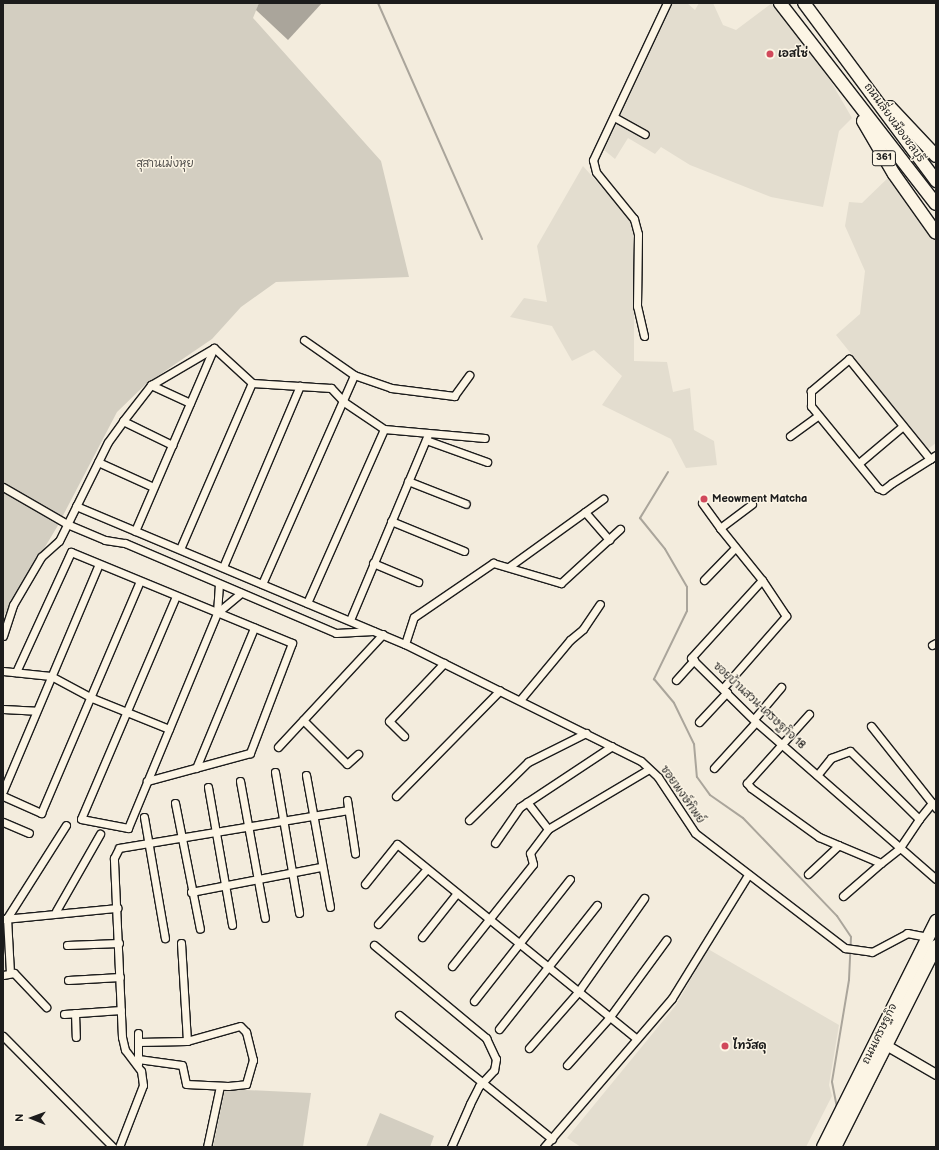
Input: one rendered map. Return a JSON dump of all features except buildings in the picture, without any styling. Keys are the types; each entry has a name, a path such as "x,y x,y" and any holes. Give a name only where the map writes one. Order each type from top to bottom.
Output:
{"main road":[{"name":"ถนนเลี่ยงเมืองชลบุรี","path":"780,3 936,204"},
{"name":"ถนนเลี่ยงเมืองชลบุรี","path":"804,3 936,181"},
{"name":"ถนนเลี่ยงเมืองชลบุรี","path":"851,65 936,156"},
{"name":"ถนนเลี่ยงเมืองชลบุรี","path":"838,79 894,174 936,233"},
{"name":"ถนนเศรษฐกิจ","path":"835,1147 849,1120 936,921"},
{"name":"ถนนเศรษฐกิจ","path":"824,1147 846,1102 882,1043 936,946"}],"street":[{"path":"644,336 636,306 638,234 634,219 596,172 593,160 667,3"},
{"path":"614,117 645,134"},
{"path":"304,340 354,375 391,388 454,396 469,375"},
{"path":"214,348 252,383 331,388 344,402 384,428 427,437 487,462"},
{"path":"3,636 13,605 36,564 59,541 98,462 123,422 151,385 214,348"},
{"path":"135,531 214,348"},
{"path":"930,459 849,359 811,391 809,401 818,416 883,490 930,459 936,455"},
{"path":"262,584 344,402 354,375"},
{"path":"180,550 252,383"},
{"path":"151,385 190,403"},
{"path":"223,567 300,386"},
{"path":"790,436 818,416"},
{"path":"123,422 172,445"},
{"path":"858,463 903,426"},
{"path":"307,602 384,428"},
{"path":"427,437 485,438"},
{"path":"350,620 427,437"},
{"path":"98,462 153,487"},
{"path":"408,481 466,504"},
{"path":"3,487 67,524 105,540 125,543 336,633 375,631"},
{"path":"510,566 603,499"},
{"path":"699,722 786,616 762,580 735,548 702,503"},
{"path":"720,528 752,504"},
{"name":"ซอยพงษ์ทิพย์","path":"76,506 383,634 612,746 649,769 695,833 845,948 858,952 872,952 907,933 928,937"},
{"path":"585,512 609,540"},
{"path":"391,521 464,551"},
{"path":"405,644 414,617 493,563 510,566 561,583 620,529"},
{"path":"704,580 735,548"},
{"path":"16,672 71,552 292,644 250,753 147,781"},
{"path":"373,563 418,582"},
{"path":"3,791 99,564"},
{"path":"676,680 694,660 691,658 762,580"},
{"path":"3,796 41,813 92,698 140,581"},
{"path":"176,596 125,712 81,819 128,828 217,613 219,584"},
{"path":"217,613 241,593"},
{"path":"520,700 570,640 584,629 600,604"},
{"path":"196,768 254,628"},
{"path":"278,747 383,634"},
{"name":"ซอยบ้านสวน-เศรษฐกิจ 18","path":"694,660 755,720 784,744 899,849 936,879"},
{"path":"404,736 389,721 444,663"},
{"path":"3,672 51,676 92,698 169,729"},
{"path":"714,768 781,687"},
{"path":"396,796 500,690"},
{"path":"3,709 36,711"},
{"path":"809,714 784,744 747,783 819,837 881,863"},
{"path":"304,720 347,764 358,754"},
{"path":"843,896 899,849 919,819 934,805 871,726"},
{"path":"469,820 528,762 586,733"},
{"path":"495,843 520,807 612,746"},
{"path":"817,775 831,758 850,751 919,819"},
{"path":"452,966 533,864 530,853 548,829 649,769"},
{"path":"275,772 299,913"},
{"path":"306,775 321,867 330,907"},
{"path":"240,781 265,918"},
{"path":"208,787 232,925"},
{"path":"347,800 355,852"},
{"path":"175,802 191,892 200,929"},
{"path":"527,802 548,829"},
{"path":"138,1042 186,1041 244,1027 253,1060 251,1076 246,1084 220,1086 184,1082 182,1065 138,1062 123,1044 114,858 119,848 182,836 348,810"},
{"path":"144,817 166,938"},
{"path":"3,822 29,834"},
{"path":"46,1007 7,974 5,919 66,825"},
{"path":"56,911 100,834"},
{"path":"365,884 397,844 426,870 457,893 609,1018 637,1039"},
{"path":"808,874 839,845"},
{"path":"191,892 321,867"},
{"path":"378,924 426,870"},
{"path":"544,1147 672,998 748,875"},
{"path":"474,1001 570,879"},
{"path":"422,937 457,893"},
{"path":"530,1048 578,992 644,898"},
{"path":"499,1029 597,905"},
{"path":"5,919 56,911 117,908"},
{"path":"567,1065 609,1018 666,940"},
{"path":"67,945 119,943"},
{"path":"181,943 186,1041"},
{"path":"374,945 486,1038 496,1059 494,1070 481,1083 452,1147"},
{"path":"68,980 120,977"},
{"path":"64,1014 121,1010"},
{"path":"75,1013 76,1037"},
{"path":"399,1015 552,1139"},
{"path":"119,1147 143,1085 138,1062 138,1033"},
{"path":"3,1036 113,1147"},
{"path":"882,1043 936,1074"},
{"path":"207,1147 220,1086"}],"shaded area":[{"path":"259,3 322,3 288,40 256,10"},
{"path":"673,3 687,3 695,10 699,3 713,3 723,25 736,30 772,3 830,80 852,118 839,131 823,207 771,197 690,165 661,147 655,154 628,138 615,159 604,150"},
{"path":"583,166 629,218 634,234 634,361 667,362 673,392 690,388 694,430 714,441 717,465 686,468 671,439 602,405 622,376 594,350 572,361 552,326 510,317 524,298 547,302 537,246"},
{"path":"891,175 936,239 936,443 928,449 836,335 860,314 865,271 845,226 849,202 862,203"},
{"name":"ไทวัสดุ","path":"708,949 839,1025 829,1085 832,1096 806,1147 581,1147 567,1138 676,1005"}],"green space":[{"name":"สุสานเม่งหุย","path":"3,3 259,3 253,18 381,161 409,277 276,282 241,307 212,339 146,384 117,412 57,527 3,617"},
{"path":"225,1089 311,1093 303,1147 213,1147"},
{"path":"380,1113 434,1136 430,1147 366,1147"}],"waterway":[{"path":"378,3 482,239"},
{"path":"668,472 640,518 665,549 687,587 687,611 654,679 674,703 694,744 697,777 710,795 743,818 837,916 851,937 849,980 832,1082 837,1108"}],"place":[{"name":"เอสโซ่","path":"770,54"},
{"name":"Meowment Matcha","path":"704,499"},
{"name":"ไทวัสดุ","path":"725,1046"}]}
